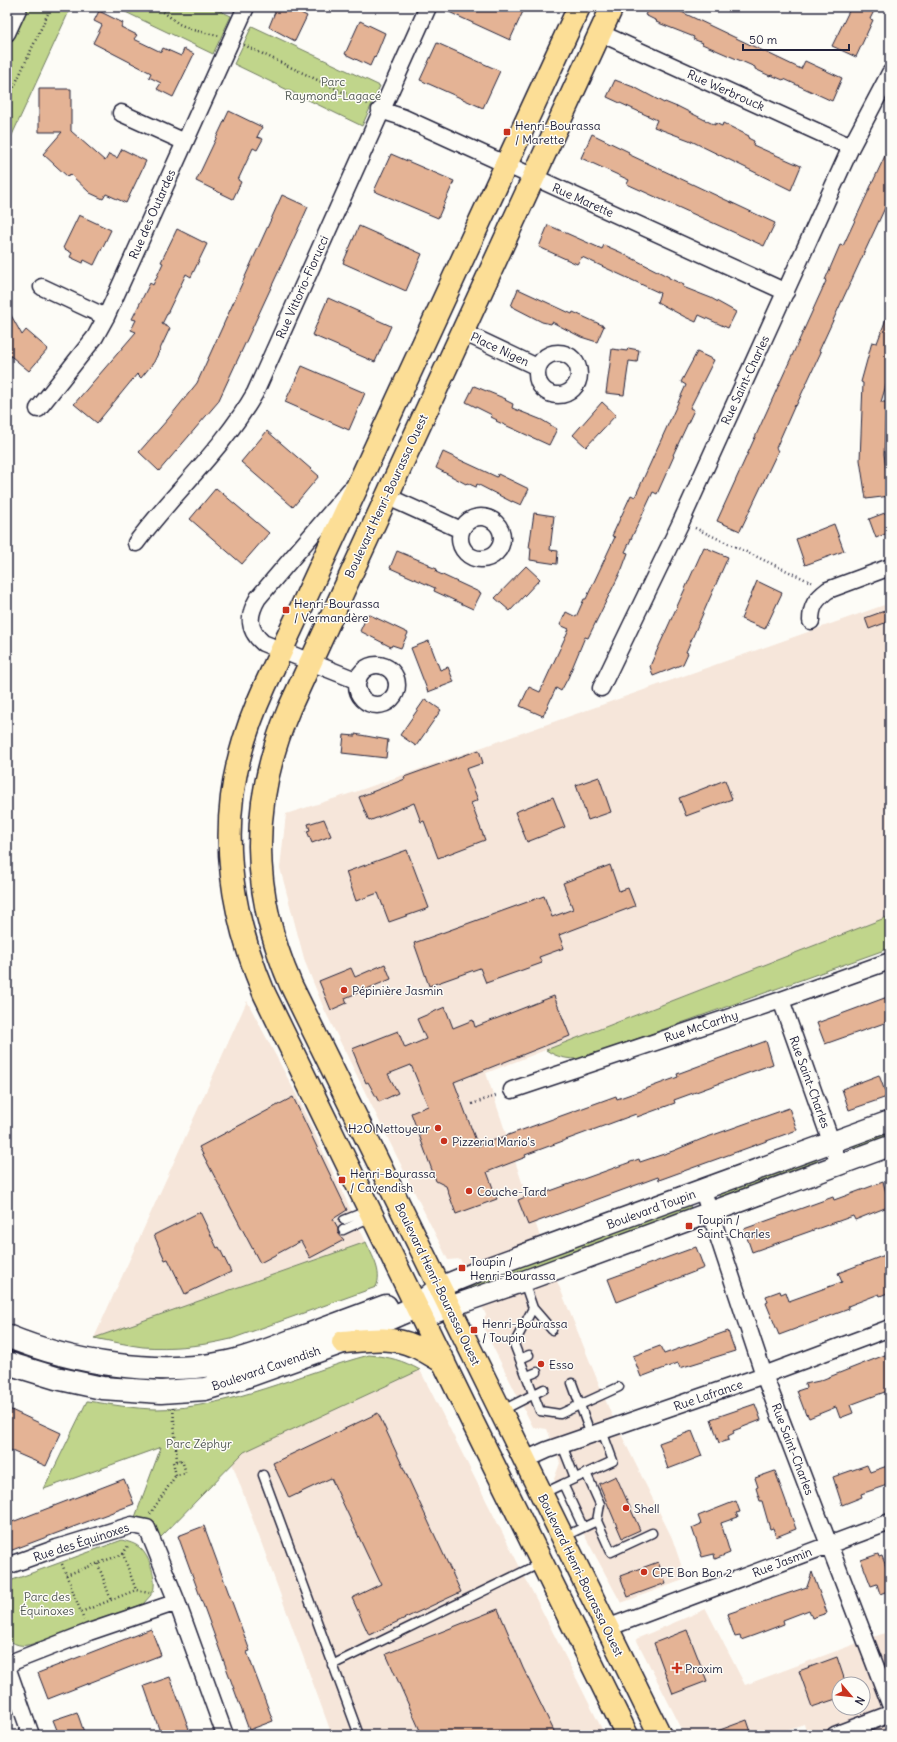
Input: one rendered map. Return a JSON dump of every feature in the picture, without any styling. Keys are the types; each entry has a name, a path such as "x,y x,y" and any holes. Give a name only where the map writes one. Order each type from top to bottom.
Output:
{"main road":[{"path":"579,7 262,691 247,731 235,776 230,811 229,842 235,896 243,937 258,979 627,1735"},
{"name":"Boulevard Henri-Bourassa Ouest","path":"612,7 310,662 277,739 263,797 259,856 266,911 278,954 291,985 660,1735"},
{"name":"Boulevard Toupin","path":"417,1307 440,1287"},
{"name":"Boulevard Cavendish","path":"7,1336 45,1350 102,1362 160,1367 206,1366 230,1362 417,1307"},
{"name":"Boulevard Cavendish","path":"7,1363 49,1376 86,1385 149,1392 183,1392 205,1389 231,1382 343,1342 372,1326 417,1307"},
{"path":"343,1342 379,1339 403,1342 444,1362"}],"street":[{"path":"7,33 19,7"},
{"name":"Rue des Outardes","path":"38,409 95,337 106,317 246,7"},
{"name":"Rue Vittorio-Fiorucci","path":"136,543 155,518 226,437 252,399 380,110 428,7"},
{"name":"Rue Werbrouck","path":"600,33 852,147"},
{"name":"Rue Saint-Charles","path":"601,688 681,522 852,147 890,73"},
{"name":"Rue Marette","path":"380,110 402,117 786,292"},
{"path":"121,114 185,142"},
{"path":"42,287 106,317"},
{"name":"Place Nigen","path":"463,332 537,367"},
{"path":"358,681 263,643 255,634 250,619 254,605 258,598 362,476"},
{"path":"386,496 461,530"},
{"path":"811,621 813,604 828,590 890,567"},
{"name":"Rue McCarthy","path":"512,1090 781,1000 890,961"},
{"name":"Rue Saint-Charles","path":"781,1000 839,1164"},
{"name":"Boulevard Toupin","path":"440,1287 484,1269 703,1191 890,1121"},
{"name":"Boulevard Toupin","path":"417,1307 449,1307 524,1281 890,1146"},
{"name":"Rue Saint-Charles","path":"703,1191 764,1375 890,1704"},
{"name":"Rue Lafrance","path":"525,1460 562,1445 764,1375 890,1328"},
{"name":"Rue Jasmin","path":"607,1628 890,1522"},
{"name":"Rue des Équinoxes","path":"7,1566 132,1525 147,1528 177,1602 225,1735"},
{"path":"7,1664 89,1632 177,1602"},
{"path":"7,1667 31,1735"},
{"path":"835,1735 890,1714"}],"lane":[{"path":"344,1220 371,1213"},
{"path":"343,1230 371,1213"},
{"path":"524,1281 533,1308 552,1330"},
{"path":"533,1308 514,1344 540,1411 560,1414 619,1387"},
{"path":"520,1359 529,1355"},
{"path":"527,1376 537,1372"},
{"path":"541,1494 613,1461 579,1405 572,1383"},
{"path":"500,1411 544,1389"},
{"path":"562,1445 576,1478"},
{"path":"586,1473 600,1504 596,1521 611,1552 652,1532"},
{"path":"263,1475 359,1735"},
{"path":"564,1484 583,1527"},
{"path":"562,1537 596,1521"},
{"path":"332,1665 542,1562"}],"path":[{"path":"7,102 51,7"},
{"path":"157,7 180,24 193,30 231,39 380,110"},
{"path":"681,522 828,590"},
{"path":"472,1104 512,1090"},
{"path":"172,1402 177,1461"},
{"path":"147,1519 176,1475 186,1473 182,1460 173,1462 176,1475"},
{"path":"66,1575 123,1554 129,1544"},
{"path":"123,1554 136,1590"},
{"path":"62,1564 81,1612 136,1590 149,1594"},
{"path":"98,1564 111,1600"}],"shaded area":[{"name":"Pépinière Jasmin","path":"890,603 890,916 486,1073 544,1249 612,1416 672,1538 686,1579 621,1603 554,1479 560,1463 547,1429 533,1427 481,1323 486,1315 460,1259 448,1260 324,1009 305,962 280,868 286,814 355,792"},
{"path":"247,1001 295,1092 366,1242 94,1338"},
{"path":"420,1370 605,1735 332,1735 232,1463 244,1451"},
{"path":"706,1609 745,1685 890,1631 890,1735 807,1735 804,1724 771,1735 685,1735 636,1639"}],"green space":[{"path":"19,7 71,7 7,146 7,33"},
{"path":"115,7 212,7 231,16 213,54"},
{"name":"Parc Raymond-Lagacé","path":"252,26 380,86 362,126 234,64"},
{"path":"890,916 890,948 581,1059 563,1058 546,1050"},
{"path":"890,1127 890,1140 855,1150 853,1144"},
{"path":"815,1157 819,1161 819,1164 723,1198 720,1195 721,1192"},
{"path":"684,1203 690,1205 691,1210 687,1215 678,1219 507,1281 468,1292 462,1292 465,1286 494,1273"},
{"path":"366,1242 374,1258 377,1270 378,1281 376,1287 231,1339 187,1346 154,1348 94,1338"},
{"name":"Parc Zéphyr","path":"369,1355 396,1360 420,1370 244,1452 161,1537 134,1520 161,1447 44,1489 87,1401 148,1409 184,1407 211,1403 264,1389 343,1362"},
{"name":"Parc des Équinoxes","path":"122,1540 138,1546 144,1552 152,1568 154,1581 153,1592 151,1592 151,1595 143,1604 39,1644 38,1642 29,1645 18,1645 7,1639 7,1582"}],"building":[{"path":"277,7 296,7 295,10 307,16 295,41 269,27"},
{"path":"438,7 525,7 510,40"},
{"path":"649,7 671,7 801,69 805,61 842,78 832,101 784,79 770,76 755,69 755,67 702,44 703,43 693,39 694,37 656,22 657,21 645,15"},
{"path":"851,7 876,7 870,19 873,20 856,57 832,46"},
{"path":"99,11 123,23 121,27 137,35 134,39 161,52 163,48 181,56 184,49 194,54 173,97 157,89 161,83 149,77 151,73 93,43 102,25 94,21"},
{"path":"360,21 385,33 375,58 374,57 370,66 345,54"},
{"path":"437,43 500,71 483,108 420,80"},
{"path":"615,80 636,88 664,103 677,106 715,125 715,123 722,126 723,123 749,136 748,138 754,141 753,145 801,166 791,190 689,140 654,127 657,120 607,97"},
{"path":"39,89 71,89 71,131 105,161 109,154 117,158 122,149 146,161 126,203 106,194 103,199 90,193 70,174 68,177 43,154 62,132 39,132"},
{"path":"229,111 262,127 257,137 263,139 257,150 253,148 238,180 241,182 233,199 196,181"},
{"path":"592,134 629,152 628,154 775,223 764,246 627,184 629,180 581,158"},
{"path":"890,145 890,197 819,351 821,352 776,448 778,451 740,531 717,521 826,281 825,280 840,245 843,246"},
{"path":"391,154 454,181 438,218 374,191"},
{"path":"282,195 308,207 218,402 159,471 139,452 197,383"},
{"path":"79,215 111,230 94,265 84,260 83,263 70,257 72,253 63,248"},
{"path":"548,225 602,249 604,245 620,252 684,285 683,287 711,298 736,312 728,328 699,315 696,322 685,317 657,302 660,293 582,257 577,264 539,247"},
{"path":"359,226 422,254 406,291 343,263"},
{"path":"177,229 207,244 191,277 186,274 162,324 170,328 154,362 141,378 137,374 97,423 74,404 136,332 131,330 136,320 132,319 150,283 153,285 163,263 161,262"},
{"path":"518,289 572,314 573,312 604,326 597,342 581,337 552,322 551,324 542,322 511,306"},
{"path":"328,298 391,326 375,362 312,335"},
{"path":"7,308 22,335 26,330 48,349 29,371 7,353"},
{"path":"889,311 890,372 881,402 886,402 884,454 890,496 866,499 860,460 863,383 861,382 872,342 877,343"},
{"path":"628,348 639,350 637,362 629,361 624,395 606,393 612,349 627,351"},
{"path":"697,352 714,360 690,408 694,410 657,494 653,492 625,552 628,553 622,569 588,638 585,637 568,678 561,691 556,688 543,716 520,706 529,687 540,692 569,629 560,625 566,612 576,617 584,599 586,599 615,537 612,536 631,495 635,497 686,385 681,382"},
{"path":"302,366 365,393 349,430 285,402"},
{"path":"474,386 506,399 505,400 513,404 512,408 542,420 557,429 549,445 496,421 497,420 491,417 492,415 466,402"},
{"path":"602,402 616,415 586,447 573,435"},
{"path":"267,431 319,476 293,507 241,462"},
{"path":"443,452 497,477 498,474 529,489 521,505 477,484 476,487 467,483 466,484 436,468"},
{"path":"216,488 269,533 242,564 190,519"},
{"path":"890,511 890,532 876,538 869,519"},
{"path":"534,513 554,516 550,550 558,551 557,564 530,560 531,548 529,548"},
{"path":"834,524 844,551 805,565 796,539"},
{"path":"704,547 728,557 686,652 688,653 683,664 653,676 650,666"},
{"path":"397,551 429,564 429,566 437,569 436,572 481,593 473,609 434,591 435,588 390,568"},
{"path":"526,566 540,579 510,611 495,598"},
{"path":"757,581 782,593 765,629 741,619"},
{"path":"890,609 890,621 869,629 865,618"},
{"path":"368,614 408,633 401,648 392,645 391,647 360,631"},
{"path":"429,641 440,670 448,667 454,682 428,692 411,648"},
{"path":"425,699 441,710 416,746 400,735"},
{"path":"355,734 388,740 386,758 342,753 344,735 355,736"},
{"path":"479,750 483,763 466,769 478,800 471,803 485,840 438,858 424,821 421,822 414,803 369,821 359,797 405,779 404,777"},
{"path":"599,777 611,812 588,820 576,785"},
{"path":"725,780 732,799 686,816 679,798"},
{"path":"553,797 565,827 527,842 515,812"},
{"path":"324,819 331,836 312,843 307,831 310,830 308,824"},
{"path":"407,850 429,908 389,922 378,893 356,901 346,872"},
{"path":"610,865 619,891 628,888 635,906 559,935 564,948 539,957 542,963 486,983 480,968 429,986 414,943 544,896 552,917 573,909 563,883"},
{"name":"Pépinière Jasmin","path":"385,964 391,979 345,998 347,1003 331,1010 319,981 351,968 355,977"},
{"path":"554,996 570,1036 454,1082 478,1146 616,1096 617,1099 648,1088 678,1077 677,1074 766,1041 773,1064 674,1100 675,1103 637,1117 636,1114 525,1155 526,1157 487,1172 497,1199 456,1214 446,1186 436,1181 411,1113 428,1106 411,1065 388,1074 398,1093 379,1102 368,1082 366,1083 352,1049 398,1031 405,1048 426,1039 417,1019 445,1007 453,1028 473,1020 475,1027"},
{"path":"890,996 890,1021 825,1044 817,1023"},
{"path":"879,1075 887,1097 849,1110 842,1089"},
{"path":"293,1097 347,1210 333,1219 338,1228 338,1233 344,1240 310,1258 301,1241 260,1263 199,1147"},
{"path":"789,1108 797,1130 659,1180 658,1177 528,1225 518,1200 538,1192 539,1195 639,1159 640,1162 673,1151"},
{"path":"883,1182 890,1206 855,1220 853,1216 752,1252 744,1229 833,1197 834,1200"},
{"path":"200,1212 217,1248 219,1247 231,1272 185,1294 168,1259 165,1260 154,1235"},
{"path":"696,1247 704,1268 617,1302 608,1279"},
{"path":"885,1255 887,1261 890,1260 890,1292 880,1296 879,1294 848,1306 849,1309 779,1335 766,1303 768,1302 766,1296 780,1291 781,1294 786,1292 789,1301 842,1282 838,1273"},
{"path":"728,1331 735,1351 680,1368 678,1363 641,1377 633,1356 660,1346 664,1354"},
{"path":"890,1353 890,1390 850,1405 853,1413 840,1418 836,1407 809,1418 807,1414 806,1415 797,1391 806,1388 805,1384 819,1381"},
{"path":"755,1404 761,1420 733,1431 734,1433 728,1436 729,1440 719,1443 711,1419"},
{"path":"7,1408 61,1433 46,1466 7,1449"},
{"path":"378,1413 461,1592 369,1635 352,1598 381,1584 331,1478 289,1498 273,1463"},
{"path":"692,1431 702,1456 668,1469 659,1443"},
{"path":"867,1465 870,1472 890,1465 890,1484 861,1494 862,1497 842,1505 833,1477"},
{"path":"775,1471 796,1529 776,1537 773,1528 770,1529 762,1501 760,1501 755,1478"},
{"path":"616,1476 640,1530 622,1538 599,1484"},
{"path":"124,1479 134,1504 7,1552 7,1524"},
{"path":"736,1501 740,1512 736,1513 738,1517 721,1523 730,1553 715,1559 714,1554 702,1557 692,1528 701,1524 698,1516"},
{"path":"204,1526 250,1651 247,1652 273,1721 249,1730 178,1536"},
{"path":"878,1554 879,1557 882,1556 890,1577 890,1590 880,1594 877,1584 871,1586 861,1560"},
{"path":"658,1562 666,1583 628,1597 620,1576"},
{"path":"812,1572 827,1613 812,1618 809,1610 783,1620 784,1624 755,1635 741,1640 740,1636 735,1637 727,1614 807,1587"},
{"path":"498,1609 523,1668 556,1735 422,1735 386,1654"},
{"path":"151,1629 161,1655 48,1699 38,1673"},
{"path":"687,1630 707,1681 673,1694 654,1643"},
{"path":"837,1657 843,1676 831,1676 831,1701 812,1707 799,1671"},
{"path":"170,1677 191,1735 161,1735 144,1686"},
{"path":"77,1712 85,1735 59,1735 53,1720"},
{"path":"747,1720 752,1735 709,1735 709,1734"}],"place":[{"name":"Henri-Bourassa / Marette","path":"507,132"},
{"name":"Henri-Bourassa / Vermandère","path":"286,610"},
{"name":"Pépinière Jasmin","path":"344,990"},
{"name":"H2O Nettoyeur","path":"438,1128"},
{"name":"Pizzeria Mario's","path":"444,1141"},
{"name":"Henri-Bourassa / Cavendish","path":"342,1180"},
{"name":"Couche-Tard","path":"469,1191"},
{"name":"Toupin / Saint-Charles","path":"689,1226"},
{"name":"Toupin / Henri-Bourassa","path":"462,1268"},
{"name":"Henri-Bourassa / Toupin","path":"474,1330"},
{"name":"Esso","path":"541,1364"},
{"name":"Shell","path":"626,1508"},
{"name":"CPE Bon Bon 2","path":"644,1572"},
{"name":"Proxim","path":"677,1668"}]}
